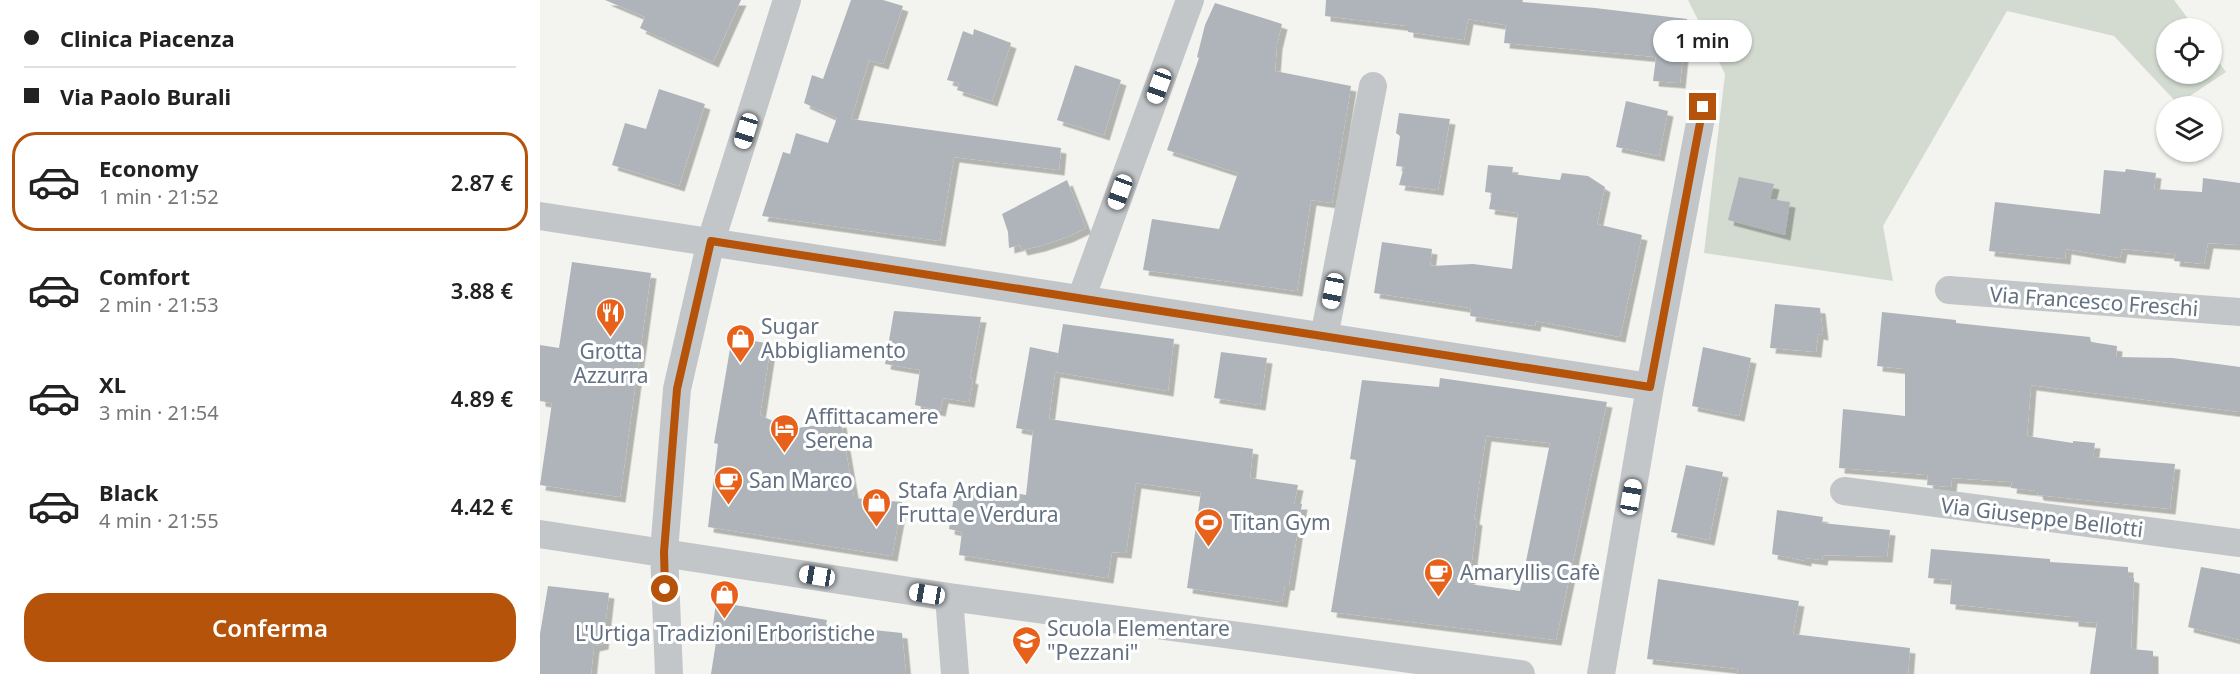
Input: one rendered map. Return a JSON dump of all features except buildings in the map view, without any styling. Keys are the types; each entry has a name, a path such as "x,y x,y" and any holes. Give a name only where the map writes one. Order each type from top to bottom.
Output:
{"street":[{"path":"669,674 664,552 677,389 711,241 787,0"},
{"path":"1081,299 1190,0"},
{"path":"1324,337 1373,86"},
{"path":"1601,674 1650,387 1703,107"},
{"path":"540,216 1650,387"},
{"name":"Via Francesco Freschi","path":"1949,290 2240,312"},
{"name":"Via Giuseppe Bellotti","path":"1845,491 2240,543"},
{"path":"540,534 949,597 1521,674"},
{"path":"949,597 955,674"}],"shaded area":[{"path":"1688,0 2174,0 2188,18 2156,18 2156,81 2114,36 2007,11 1883,226 1893,281 1704,253 1725,74"},
{"path":"2159,84 2208,84 2190,96 2170,96"}],"place":[{"name":"Grotta Azzurra","path":"611,338"},
{"name":"Sugar Abbigliamento","path":"740,364"},
{"name":"Affittacamere Serena","path":"784,454"},
{"name":"San Marco","path":"728,506"},
{"name":"Stafa Ardian Frutta e Verdura","path":"877,528"},
{"name":"Titan Gym","path":"1209,548"},
{"name":"Amaryllis Cafè","path":"1439,598"},
{"name":"L'Urtiga Tradizioni Erboristiche","path":"725,620"},
{"name":"Scuola Elementare \"Pezzani\"","path":"1026,666"}],"route":[{"path":"665,589 664,552 677,389 711,241 1650,387 1703,107"}]}
